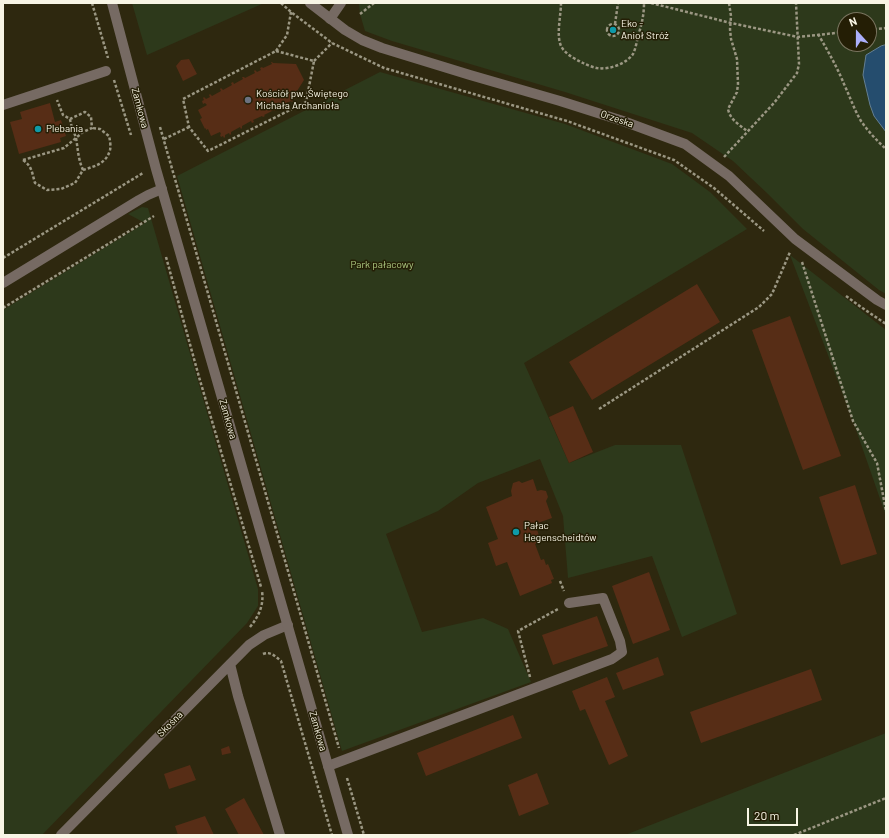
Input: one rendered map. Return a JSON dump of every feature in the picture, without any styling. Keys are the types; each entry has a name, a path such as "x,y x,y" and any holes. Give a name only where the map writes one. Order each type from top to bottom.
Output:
{"street":[{"name":"Zamkowa","path":"112,3 162,189 348,835"},
{"name":"Orzeska","path":"310,3 345,30 362,40 382,48 560,101 623,121 685,144 730,176 795,239 877,300 886,305"},
{"path":"330,19 341,3"},
{"path":"3,105 109,70"},
{"path":"3,283 148,195 162,189"},
{"path":"328,766 612,659 622,652 620,641 603,598 569,603"},
{"name":"Skośna","path":"61,835 249,645 264,635 288,626"},
{"path":"230,664 238,696 280,835"}],"path":[{"path":"92,3 109,70 132,136"},
{"path":"281,3 332,43 384,68 567,121 674,160 714,188 767,233"},
{"path":"360,14 374,3"},
{"path":"562,3 559,40 561,47 575,59 598,68 608,68 623,62 632,54 643,18 644,3"},
{"path":"615,24 618,3"},
{"path":"651,3 730,23 798,37 837,33"},
{"path":"729,3 731,16 731,39 737,59 738,84 737,92 728,109 728,112 733,119 747,131"},
{"path":"716,166 774,103 797,73 799,64 796,3"},
{"path":"292,12 287,35 276,51 183,99 189,127 208,151 306,102 314,61 332,43"},
{"path":"612,23 615,24 619,27 620,32 615,36 611,36 607,29 612,23"},
{"path":"818,34 835,64 862,123 886,149"},
{"path":"276,51 314,61"},
{"path":"52,88 63,115 70,119"},
{"path":"70,119 85,112 91,117 92,128"},
{"path":"70,119 83,170"},
{"path":"189,127 164,139 364,835"},
{"path":"92,128 100,129 109,136 110,149 104,161 96,166 83,170 76,183 61,189 47,190 35,183 28,163 23,160 64,148 76,138 92,128"},
{"path":"3,258 143,173 154,216 3,308"},
{"path":"599,409 759,307 772,294 795,239"},
{"path":"795,239 853,421 877,463 886,511"},
{"path":"784,248 790,252"},
{"path":"165,254 199,377 263,593 262,606 256,620 242,636 256,656 266,652 274,654 281,661 332,835"},
{"path":"796,257 808,266"},
{"path":"843,294 886,324"},
{"path":"533,689 518,631 569,603 560,581"},
{"path":"794,835 886,798"}],"green space":[{"path":"132,3 264,3 147,55"},
{"path":"359,3 886,3 886,45 881,46 886,130 886,294 803,229 733,161 692,133 565,92 392,41 365,31 360,14"},
{"name":"Park pałacowy","path":"380,72 565,124 672,164 710,192 747,229 524,363 569,463 615,445 681,445 737,614 682,637 652,556 568,578 563,516 540,459 478,483 438,511 386,534 422,632 483,618 508,629 531,682 342,751 177,176"},
{"path":"142,207 148,208 258,589 258,606 247,623 42,835 3,835 3,310 145,223 128,214"},
{"path":"790,255 886,330 886,516 853,421"},
{"path":"886,733 886,835 625,835"}],"water":[{"path":"886,45 886,132 874,116 863,75 866,55 871,52 877,52 877,48"}],"building":[{"path":"189,59 197,74 183,81 176,66 181,60"},
{"name":"Kościół pw. Świętego Michała Archanioła","path":"271,62 296,64 304,80 292,99 293,101 282,105 283,107 281,108 280,106 263,117 262,116 253,120 254,122 252,123 251,121 242,126 241,129 240,127 231,132 230,135 229,133 225,135 224,138 223,136 221,137 220,132 211,136 208,129 205,129 200,119 202,118 198,110 207,105 205,103 203,104 203,98 204,97 206,99 210,97 210,94 212,96 221,91 221,88 223,90 232,85 231,83 233,82 234,84 243,79 242,77 245,78 255,73 255,70 257,72 261,70 260,68 272,64"},
{"name":"Plebania","path":"50,103 55,122 61,120 66,136 60,138 61,142 19,154 10,122 22,119 20,112"},
{"path":"697,284 720,322 592,400 569,362"},
{"path":"790,316 841,456 803,470 752,330"},
{"path":"573,406 593,452 569,463 549,417"},
{"name":"Pałac Hegenscheidtów","path":"533,479 537,491 546,491 548,497 546,501 552,518 535,524 541,541 535,544 541,560 544,559 546,565 548,564 554,579 551,580 552,583 520,596 507,562 496,566 488,543 498,539 486,507 512,496 511,491 513,483 519,481 522,483"},
{"path":"855,485 877,554 841,565 819,497"},
{"path":"649,572 670,630 633,644 612,586"},
{"path":"597,616 608,646 553,665 542,635"},
{"path":"658,657 664,675 623,690 616,673"},
{"path":"811,669 822,700 701,743 690,712"},
{"path":"607,677 615,697 605,701 628,756 609,765 585,709 580,711 572,691"},
{"path":"513,715 522,738 426,776 417,753"},
{"path":"229,746 231,753 222,755 221,749"},
{"path":"190,765 196,780 169,789 164,774"},
{"path":"537,773 549,804 519,816 508,785"},
{"path":"244,798 264,835 239,835 225,809"},
{"path":"205,816 214,835 178,835 175,826"}],"place":[{"name":"Eko - Anioł Stróż","path":"613,30"},
{"name":"Kościół pw. Świętego Michała Archanioła","path":"248,100"},
{"name":"Plebania","path":"38,129"},
{"name":"Pałac Hegenscheidtów","path":"516,532"}]}
